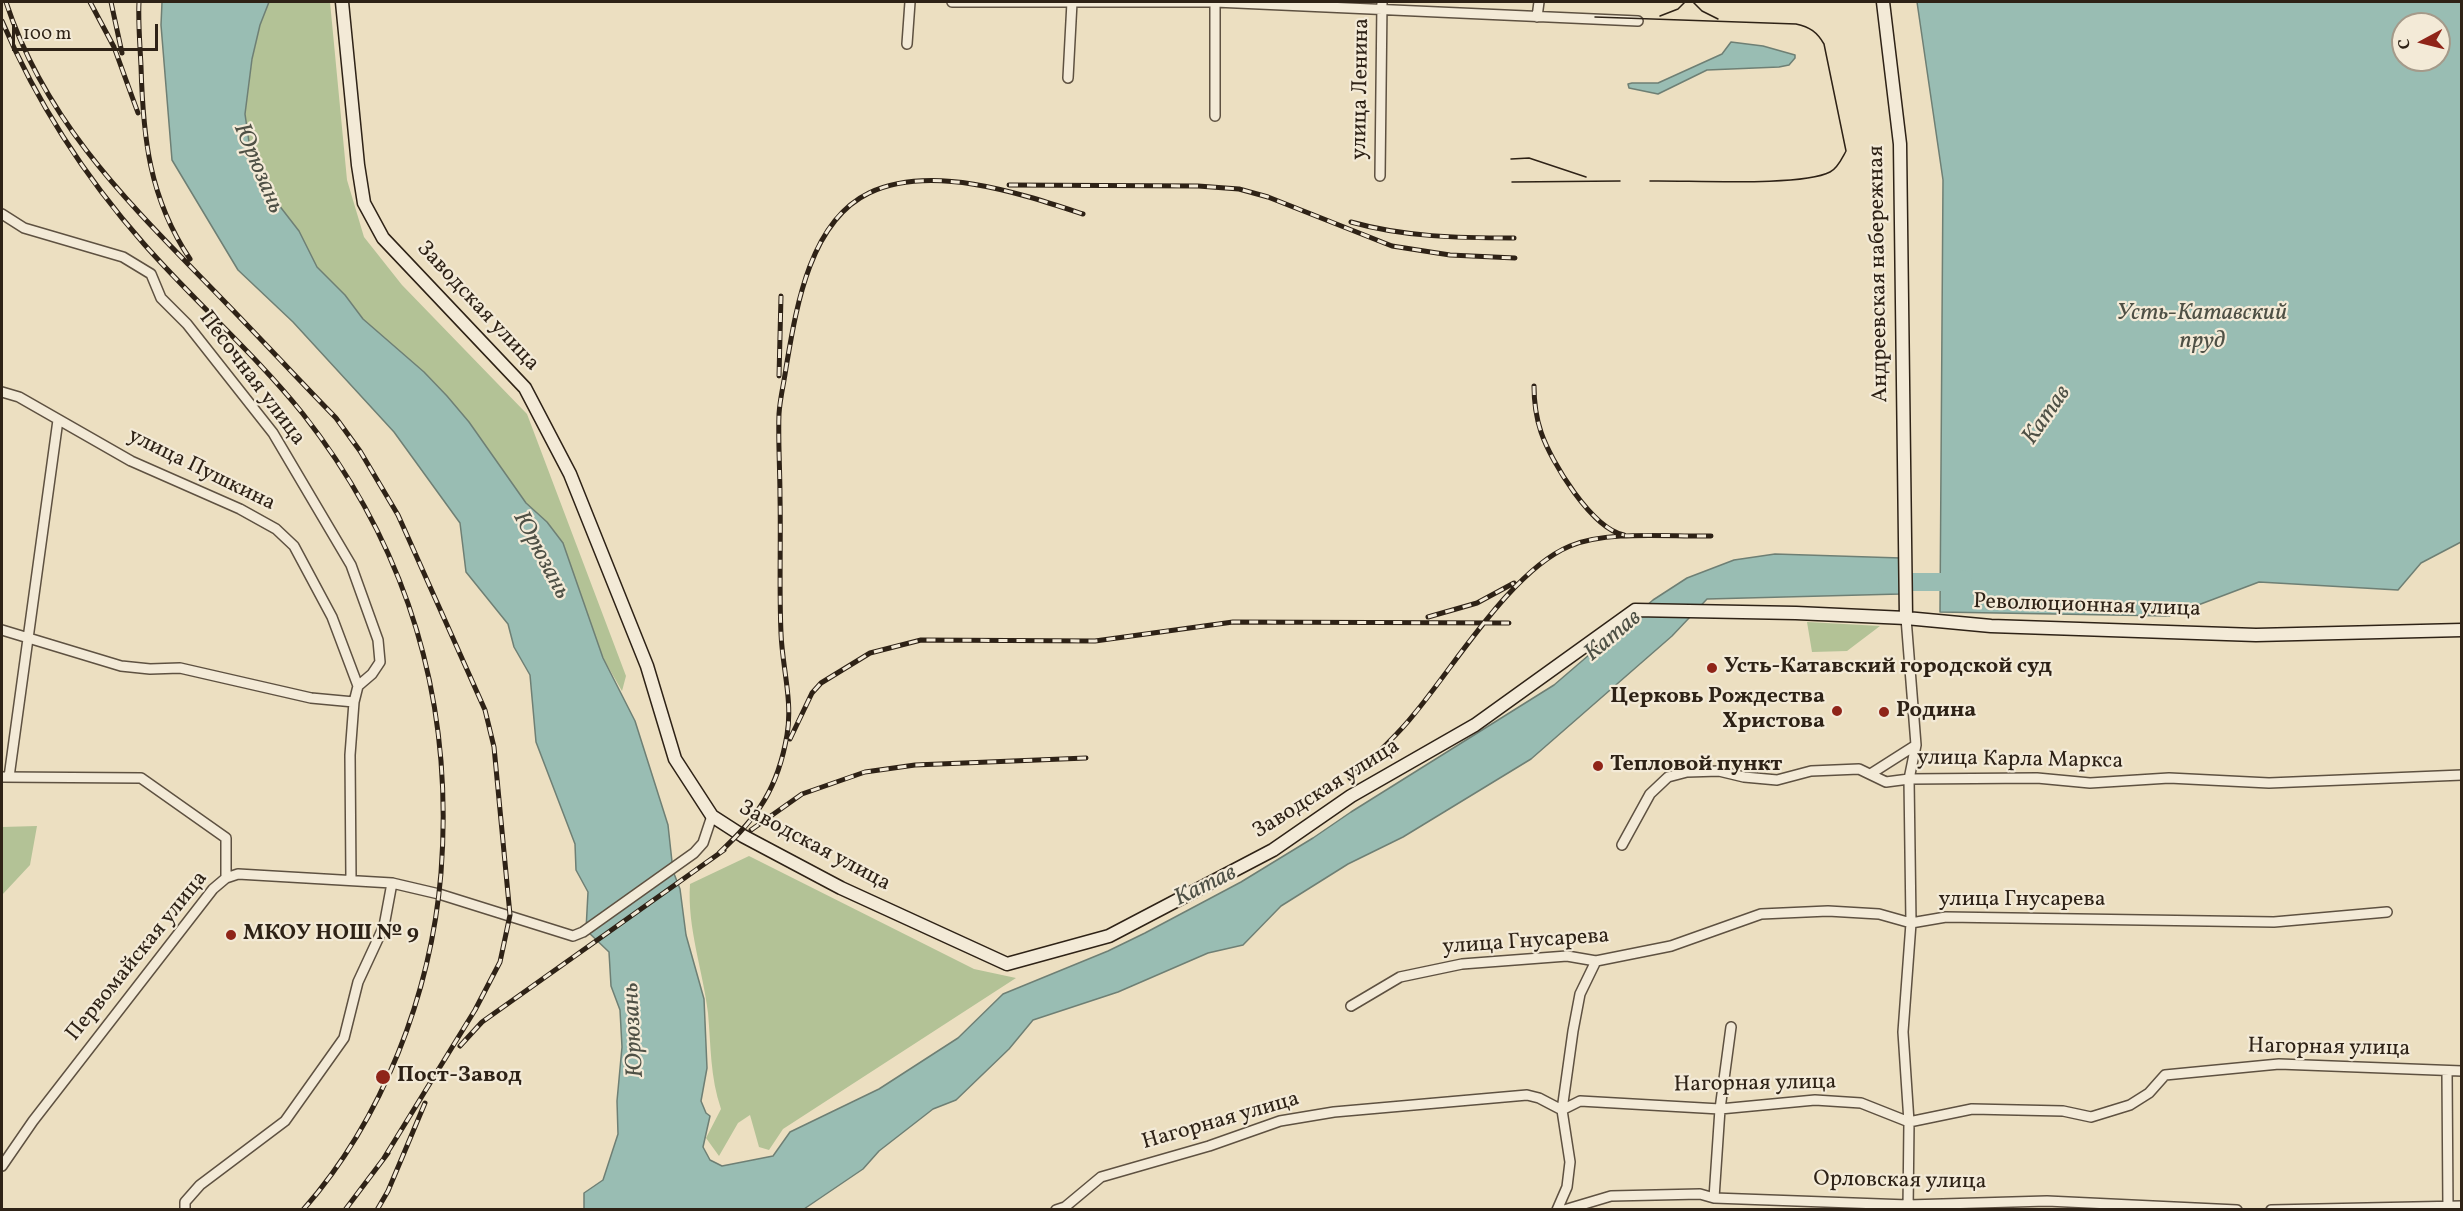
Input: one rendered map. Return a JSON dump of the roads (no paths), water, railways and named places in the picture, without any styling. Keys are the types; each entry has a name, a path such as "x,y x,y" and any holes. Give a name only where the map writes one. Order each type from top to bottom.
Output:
{"street":[{"name":"Заводская улица","path":"342,2 358,165 364,203 383,238 525,388 570,474 647,666 675,759 712,816 743,836 841,888 1007,964 1109,936 1273,850 1351,796 1474,726 1635,610"},
{"path":"907,44 910,2"},
{"path":"952,2 1215,2 1382,6 1638,21"},
{"path":"1068,78 1072,2"},
{"path":"1215,2 1215,116"},
{"path":"1537,16 1539,2"},
{"name":"Андреевская набережная","path":"1883,2 1900,144 1906,618"},
{"name":"улица Ленина","path":"1380,176 1382,6"},
{"name":"Песочная улица","path":"2,214 24,228 123,257 151,274 161,298 187,324 273,433 351,565 378,640 380,662 372,674 358,686"},
{"name":"улица Пушкина","path":"2,392 19,398 131,461 240,509 276,529 294,546 316,584 349,658 358,686"},
{"path":"58,420 28,638 5,777 141,778 226,838 226,878"},
{"name":"Революционная улица","path":"1635,610 1710,610 1906,618 1991,626 2256,634 2462,630"},
{"path":"1906,618 1916,745 1909,779 1911,923 1903,1032 1909,1122 1908,1207"},
{"path":"2,630 121,666 150,669 180,668 277,688 311,698 354,702"},
{"path":"351,879 350,755 354,702 358,686"},
{"path":"1872,773 1916,745"},
{"name":"улица Карла Маркса","path":"1622,845 1650,794 1668,777 1687,772 1719,771 1744,777 1778,780 1811,771 1858,769 1872,773 1886,782 1909,779 2037,778 2091,783 2169,778 2269,783 2462,775"},
{"name":"Первомайская улица","path":"2,1166 152,967 213,889 226,878 253,874 392,883 460,900 573,936 583,932 694,854 703,843 712,816"},
{"path":"186,1209 185,1202 200,1185 285,1121 344,1038 358,982 384,926 392,883"},
{"name":"улица Гнусарева","path":"1352,1006 1400,977 1462,963 1566,956 1596,961 1671,946 1761,914 1848,912 1879,914 1911,923 1946,917 2274,922 2387,912"},
{"path":"1557,1209 1567,1187 1570,1162 1562,1110 1580,994 1596,961"},
{"path":"1714,1198 1720,1109 1731,1027"},
{"name":"Нагорная улица","path":"1056,1209 1065,1207 1101,1177 1209,1146 1296,1117 1527,1095 1539,1098 1562,1110 1580,1101 1720,1109 1815,1100 1861,1103 1909,1122 1972,1109 2062,1111 2091,1117 2130,1105 2149,1093 2165,1075 2279,1064 2462,1071"},
{"path":"2447,1072 2448,1208"},
{"name":"Орловская улица","path":"1564,1209 1611,1196 1700,1194 1714,1198 1908,1207 2078,1205 2237,1209"},
{"path":"2271,1209 2462,1206"}],"water":[{"name":"Юрюзань","path":"162,2 269,2 260,25 252,59 245,114 249,142 268,191 299,231 317,267 345,295 363,319 424,372 447,396 469,422 526,503 547,522 563,543 603,658 635,721 668,825 673,871 680,889 686,935 704,999 707,1068 701,1101 706,1113 710,1116 703,1147 710,1160 722,1166 773,1156 790,1132 879,1089 958,1038 1003,994 1108,951 1241,882 1554,685 1653,600 1687,578 1734,560 1775,554 1901,558 1900,594 1707,599 1672,636 1531,759 1403,837 1348,864 1281,906 1243,945 1208,953 1118,992 1033,1020 1009,1049 956,1100 933,1109 879,1151 863,1169 804,1209 584,1209 584,1193 603,1180 618,1134 617,1101 622,1047 620,1010 611,986 609,952 586,930 588,892 576,870 575,844 536,742 530,675 514,647 508,624 466,572 460,523 394,432 293,322 238,270 172,160 161,25"},
{"name":"Усть-Катавский пруд","path":"1917,2 2461,2 2461,542 2421,563 2398,590 2259,582 2169,616 1940,612 1943,180"},
{"path":"1731,42 1763,46 1795,55 1795,58 1789,65 1779,67 1707,70 1658,94 1629,88 1628,84 1632,83 1658,83 1722,54"}],"waterway":[{"name":"Катав","path":"1887,582 1961,582 1963,579"}],"tram line":[{"path":"1660,16 1678,9 1685,2"},
{"path":"1693,2 1702,11 1718,19"},
{"path":"1595,17 1796,24 1813,31 1824,44 1846,151 1840,163 1833,170 1815,177 1795,180 1650,181"},
{"path":"1511,159 1529,158 1586,177"},
{"path":"1512,182 1620,181"}],"railway":[{"path":"6,2 23,47 45,88 69,127 96,163 157,232 336,418 360,451 398,515 485,710 494,747 510,915 500,962 475,1010 384,1158"},
{"path":"90,2 114,47 138,113"},
{"path":"111,2 122,53"},
{"path":"139,2 144,118 151,166 165,213 190,259"},
{"path":"2,21 47,110 82,166 122,219 284,392 303,414 340,466 371,519 397,574 417,630 431,689 440,749 443,810 441,873 426,964 414,1009 379,1095 357,1136 303,1210"},
{"path":"719,853 745,827 764,800 778,771 787,735 789,709 780,616 779,414 801,294 819,246 832,224 849,206 869,193 894,184 948,181 977,185 1033,198 1083,214"},
{"path":"1009,185 1198,186 1239,189 1268,197 1392,246 1450,255 1515,258"},
{"path":"1351,222 1411,234 1514,238"},
{"path":"779,376 781,296"},
{"path":"1534,386 1541,432 1563,476 1586,508 1599,521 1624,535"},
{"path":"1350,778 1408,722 1486,620 1527,575 1548,558 1570,546 1603,538 1639,535 1711,536"},
{"path":"1428,617 1477,603 1514,583"},
{"path":"790,739 812,693 821,683 870,653 921,640 1095,641 1233,622 1509,623"},
{"path":"751,830 802,794 865,772 915,765 1086,758"},
{"path":"460,1046 482,1022 724,850"},
{"path":"377,1210 388,1191 425,1103"},
{"path":"345,1210 388,1153"}],"place":[{"name":"Усть-Катавский городской суд","path":"1712,668"},
{"name":"Церковь Рождества Христова","path":"1837,711"},
{"name":"Родина","path":"1884,712"},
{"name":"Тепловой пункт","path":"1598,766"},
{"name":"МКОУ НОШ № 9","path":"231,935"},
{"name":"Пост-Завод","path":"383,1077"}]}
